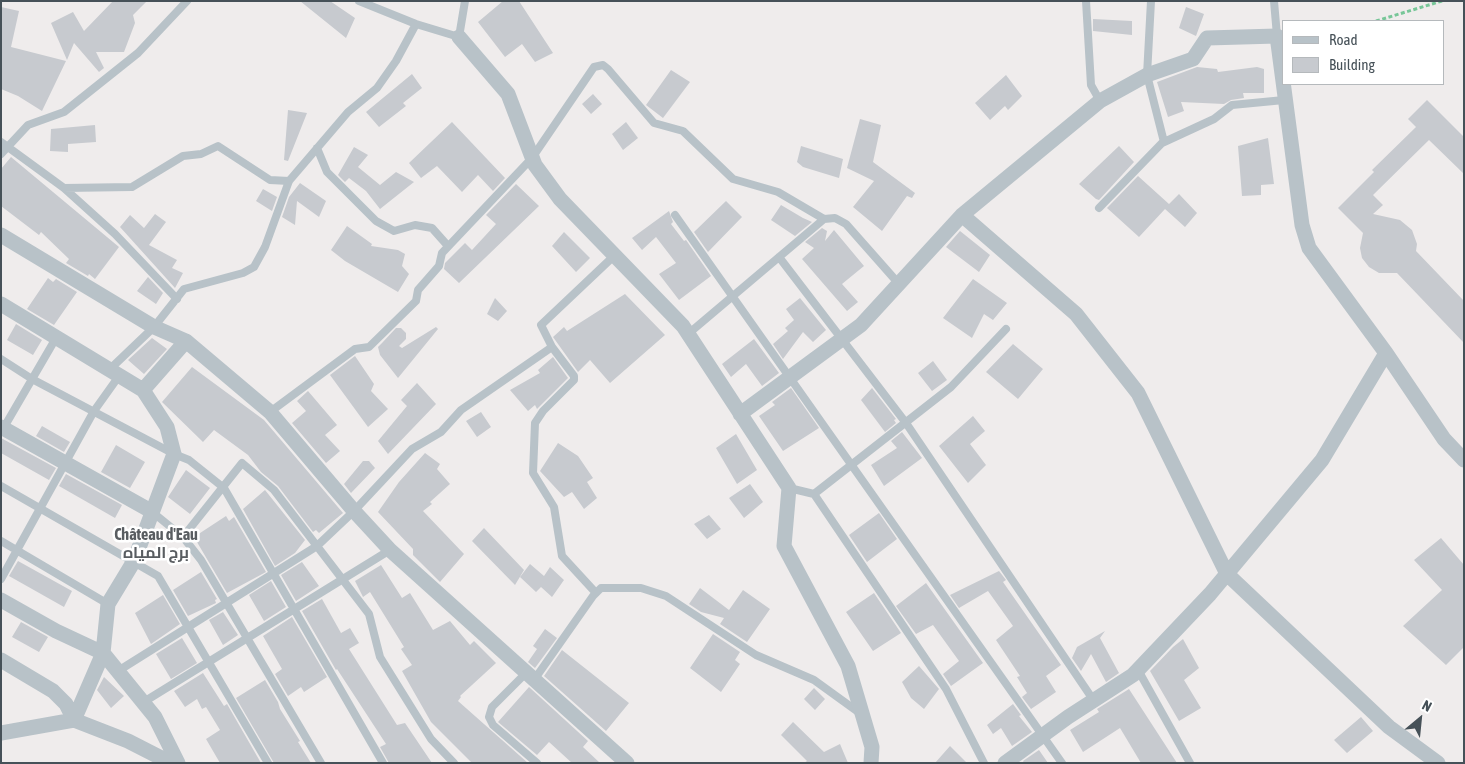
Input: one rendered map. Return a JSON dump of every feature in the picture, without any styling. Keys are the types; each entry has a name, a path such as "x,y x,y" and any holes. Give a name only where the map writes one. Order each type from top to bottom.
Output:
{"street":[{"path":"740,414 861,325 962,215 1100,101 1147,75 1193,60 1207,38 1277,36 1282,82"},
{"path":"459,37 508,94 532,158 560,199 688,334 789,488 784,546 848,666 872,747 871,763"},
{"path":"1282,85 1302,225 1309,248 1386,354 1444,439 1464,460"},
{"path":"962,215 1076,314 1138,393 1227,574 1389,727 1438,763"},
{"path":"1,235 154,327 186,341 270,412 354,511 390,550 627,763"},
{"path":"1,304 143,390 166,427 174,454 151,511 134,561 108,604 103,653 74,720"},
{"path":"143,390 186,341"},
{"path":"1005,763 1138,670 1227,574 1322,460 1386,354"},
{"path":"2,429 151,511"},
{"path":"1,600 56,631 103,653 155,717 178,763"},
{"path":"1,660 53,691 66,704 74,720"},
{"path":"1,733 74,720 128,741 171,763"}],"lane":[{"path":"177,299 114,234 64,188 3,148 28,125 64,112 138,53 187,1"},
{"path":"359,1 416,24 459,37 464,1"},
{"path":"1086,1 1091,85 1100,101"},
{"path":"1151,1 1147,75 1164,142"},
{"path":"1274,1 1277,36"},
{"path":"1,579 114,373 184,289 243,273 254,267 265,247 289,182 348,112 377,88 396,61 416,24"},
{"path":"270,412 356,349 369,347 416,301 418,290 439,266 442,253 532,158 594,67 603,65 608,69 654,124 683,131 733,179 778,192 824,219"},
{"path":"1099,208 1164,142 1214,119 1232,105 1284,100"},
{"path":"64,188 132,187 183,156 201,154 218,146 270,180 289,182"},
{"path":"317,148 327,172 376,221 394,231 415,225 432,228 448,246"},
{"path":"675,215 1062,763"},
{"path":"688,334 824,219 834,218 846,224 899,284"},
{"path":"596,593 562,556 554,507 533,473 535,423 543,411 574,380 574,376 552,347 541,325 615,255"},
{"path":"779,257 906,422 1094,701"},
{"path":"814,494 951,387 1006,329"},
{"path":"2,429 56,338"},
{"path":"118,672 317,546 354,511 412,449 441,432 461,410 552,347"},
{"path":"1,359 32,379 174,454 189,460 224,488 383,763"},
{"path":"183,537 224,488 242,463 274,490 369,614 380,656 431,740 454,763"},
{"path":"1,486 158,576 268,763"},
{"path":"789,488 814,494 946,689 984,763"},
{"path":"151,511 183,537 201,560 320,763"},
{"path":"1,541 108,604"},
{"path":"142,703 390,550"},
{"path":"537,763 493,725 489,717 492,707 530,676 601,588 642,588 666,596 756,655 814,680 862,715"},
{"path":"1138,670 1190,763"}],"path":[{"path":"1379,20 1442,1"}],"building":[{"path":"113,1 147,1 133,15 135,23 124,52 96,52 104,68 99,72 74,43 67,60 51,23 73,12 84,31"},
{"path":"300,1 330,1 355,18 346,38"},
{"path":"503,1 519,1 553,53 535,62 522,44 505,57 478,22"},
{"path":"1,7 19,11 11,47 66,61 42,111 18,96 1,89"},
{"path":"1186,7 1204,14 1196,36 1179,28"},
{"path":"1093,19 1132,21 1132,35 1093,31"},
{"path":"1197,67 1217,69 1218,72 1257,67 1264,69 1264,93 1243,93 1244,98 1231,100 1224,104 1181,102 1184,111 1168,117 1157,82"},
{"path":"671,70 690,82 663,118 646,105"},
{"path":"412,74 422,88 403,103 406,106 379,127 366,112"},
{"path":"1006,75 1022,96 1008,110 1005,106 990,120 975,103"},
{"path":"593,94 602,104 591,114 582,104"},
{"path":"1427,100 1464,137 1464,174 1429,140 1373,195 1383,205 1373,214 1400,220 1412,230 1417,244 1416,251 1464,301 1464,343 1397,273 1379,273 1369,267 1362,258 1360,248 1363,233 1338,208 1374,172 1372,170 1416,127 1408,119"},
{"path":"288,110 307,113 288,161 284,160"},
{"path":"860,119 881,125 873,162 915,193 912,198 907,196 882,231 853,207 874,181 847,168"},
{"path":"452,122 505,178 493,191 478,175 462,192 437,166 421,178 409,163"},
{"path":"626,122 638,138 623,150 612,134"},
{"path":"95,125 96,142 68,144 68,152 50,151 51,129"},
{"path":"1268,138 1274,184 1261,185 1261,195 1242,196 1238,146"},
{"path":"801,146 843,159 839,178 803,167 797,162"},
{"path":"1119,146 1134,162 1099,200 1096,199 1079,184"},
{"path":"354,147 368,155 358,167 380,185 396,172 414,182 380,209 366,191 349,178 345,182 338,175"},
{"path":"11,157 119,247 95,279 66,263 69,259 41,232 39,235 1,206 1,169"},
{"path":"1138,176 1169,204 1179,194 1197,213 1185,227 1165,209 1139,237 1107,208"},
{"path":"300,183 326,201 319,217 297,201 295,225 282,217 289,197"},
{"path":"516,184 539,206 459,283 444,269 445,263 465,243 472,250 496,224 486,215"},
{"path":"263,189 277,197 272,211 256,201"},
{"path":"726,201 742,217 708,252 694,232"},
{"path":"781,205 812,222 795,236 771,220"},
{"path":"669,211 673,222 671,224 684,241 686,240 711,276 679,300 659,274 676,263 656,237 642,250 632,238"},
{"path":"155,214 166,222 149,245 177,260 172,268 183,273 175,288 120,227 130,215 144,228"},
{"path":"347,226 372,244 371,246 398,250 405,254 402,266 409,274 398,292 345,261 331,250"},
{"path":"822,228 827,231 825,241 834,230 864,266 842,284 858,302 847,311 802,259 814,248 805,242"},
{"path":"960,231 990,255 979,272 946,247"},
{"path":"564,232 590,258 576,272 552,246"},
{"path":"148,277 163,293 156,304 137,291"},
{"path":"48,278 53,282 56,279 77,292 54,325 27,309"},
{"path":"973,279 1007,303 993,320 984,314 972,338 943,318"},
{"path":"625,294 665,335 610,383 590,360 578,372 553,337 564,327 567,331"},
{"path":"495,298 507,311 498,321 487,314"},
{"path":"800,298 826,330 813,342 803,332 783,359 773,344 788,331 785,328 794,320 786,309"},
{"path":"16,324 42,340 33,355 7,340"},
{"path":"436,327 438,329 398,378 380,355 378,347 396,328 401,328 406,333 406,339 399,346 402,348"},
{"path":"152,338 167,349 144,374 128,360"},
{"path":"754,339 779,373 762,386 746,364 731,377 722,364"},
{"path":"1013,344 1043,369 1018,399 986,372"},
{"path":"355,356 374,384 371,391 388,409 368,427 330,375"},
{"path":"553,357 568,378 537,409 535,405 528,411 510,390 540,373 538,370"},
{"path":"933,361 947,380 932,391 918,373"},
{"path":"192,367 264,420 343,513 319,533 316,530 313,532 278,486 261,472 248,455 214,430 203,442 162,402"},
{"path":"417,383 436,404 388,454 378,441 407,406 401,400"},
{"path":"791,388 819,428 783,451 759,416 775,405 772,402"},
{"path":"872,388 896,419 894,420 896,423 885,432 861,400"},
{"path":"308,391 337,425 325,435 340,451 326,463 292,423 306,411 297,401"},
{"path":"481,412 491,427 477,437 466,421"},
{"path":"973,416 985,431 970,444 986,465 968,483 939,446"},
{"path":"42,426 70,442 64,452 36,436"},
{"path":"902,432 922,458 884,486 871,465 897,448 891,441"},
{"path":"736,434 757,470 737,484 716,448"},
{"path":"1,438 56,468 49,480 1,453"},
{"path":"558,443 578,456 593,478 587,482 597,498 584,509 572,492 564,497 540,471"},
{"path":"116,445 145,462 130,488 101,472"},
{"path":"425,453 440,464 437,469 450,484 423,511 464,554 440,582 413,555 413,549 378,512 399,482"},
{"path":"363,461 369,461 375,468 351,493 344,484"},
{"path":"186,470 210,488 190,514 168,497"},
{"path":"66,474 122,505 115,518 59,486"},
{"path":"750,484 763,502 744,518 729,498"},
{"path":"265,490 305,540 295,553 275,566 243,509"},
{"path":"879,513 897,539 867,562 849,535"},
{"path":"709,515 721,529 707,539 694,524"},
{"path":"226,516 229,521 234,517 266,572 227,593 194,537"},
{"path":"484,528 524,570 515,585 472,541"},
{"path":"1441,538 1464,565 1464,647 1446,665 1403,626 1442,590 1414,560"},
{"path":"18,561 72,591 64,607 9,576"},
{"path":"302,562 319,586 296,601 281,575"},
{"path":"530,564 544,576 550,567 564,580 552,597 541,587 536,592 520,577"},
{"path":"381,565 402,598 410,593 433,630 450,621 470,645 474,641 496,663 460,696 458,701 528,763 472,763 431,722 402,671 412,665 401,649 404,647 370,592 363,597 355,581"},
{"path":"999,571 1006,580 1003,582 1061,665 1046,676 1056,692 1031,709 1022,697 1027,693 1017,677 1020,676 996,640 1013,626 988,591 959,608 950,595"},
{"path":"201,572 217,599 215,600 216,603 188,616 173,590"},
{"path":"271,581 286,607 264,621 249,595"},
{"path":"926,583 983,663 951,686 943,674 959,661 933,625 916,634 896,606"},
{"path":"700,588 729,610 743,590 770,609 747,642 720,624 724,618 701,612 689,604"},
{"path":"874,593 901,633 873,651 846,612"},
{"path":"163,595 180,624 151,644 135,613"},
{"path":"322,599 341,633 350,628 359,643 349,649 397,725 405,723 432,763 389,763 380,747 386,744 336,670 302,611"},
{"path":"223,612 238,635 223,645 209,620"},
{"path":"292,617 327,677 304,692 301,687 288,696 275,674 282,669 263,636"},
{"path":"21,622 48,637 39,652 12,637"},
{"path":"545,629 557,638 535,668 528,662 537,649 533,646"},
{"path":"1105,631 1100,638 1119,673 1106,682 1091,654 1081,671 1072,658 1077,647"},
{"path":"713,634 740,652 735,660 740,664 721,692 690,668"},
{"path":"182,638 197,663 171,679 156,654"},
{"path":"1183,639 1199,668 1184,680 1201,708 1179,721 1150,671"},
{"path":"562,650 629,703 606,731 544,676"},
{"path":"919,666 939,689 924,709 911,698 902,682"},
{"path":"203,673 224,706 227,704 261,763 220,763 206,739 220,730 206,707 202,709 197,699 185,707 174,691"},
{"path":"104,677 124,696 111,708 97,690"},
{"path":"265,680 311,763 274,763 236,698"},
{"path":"529,687 588,741 583,747 600,763 572,763 549,742 537,755 498,722"},
{"path":"814,688 825,699 815,710 804,699"},
{"path":"1129,689 1177,763 1141,763 1120,728 1083,752 1070,730 1099,712 1097,709"},
{"path":"1013,704 1021,715 1019,716 1032,732 1012,746 1001,728 993,734 987,725"},
{"path":"1361,717 1373,731 1347,753 1334,740"},
{"path":"793,722 824,752 840,744 848,763 804,763 807,761 781,735"},
{"path":"950,746 967,763 935,763"},
{"path":"1039,750 1048,763 1024,763 1023,761"}],"district":[{"name":"Château d'Eau برج المياه","path":"156,544"}]}
